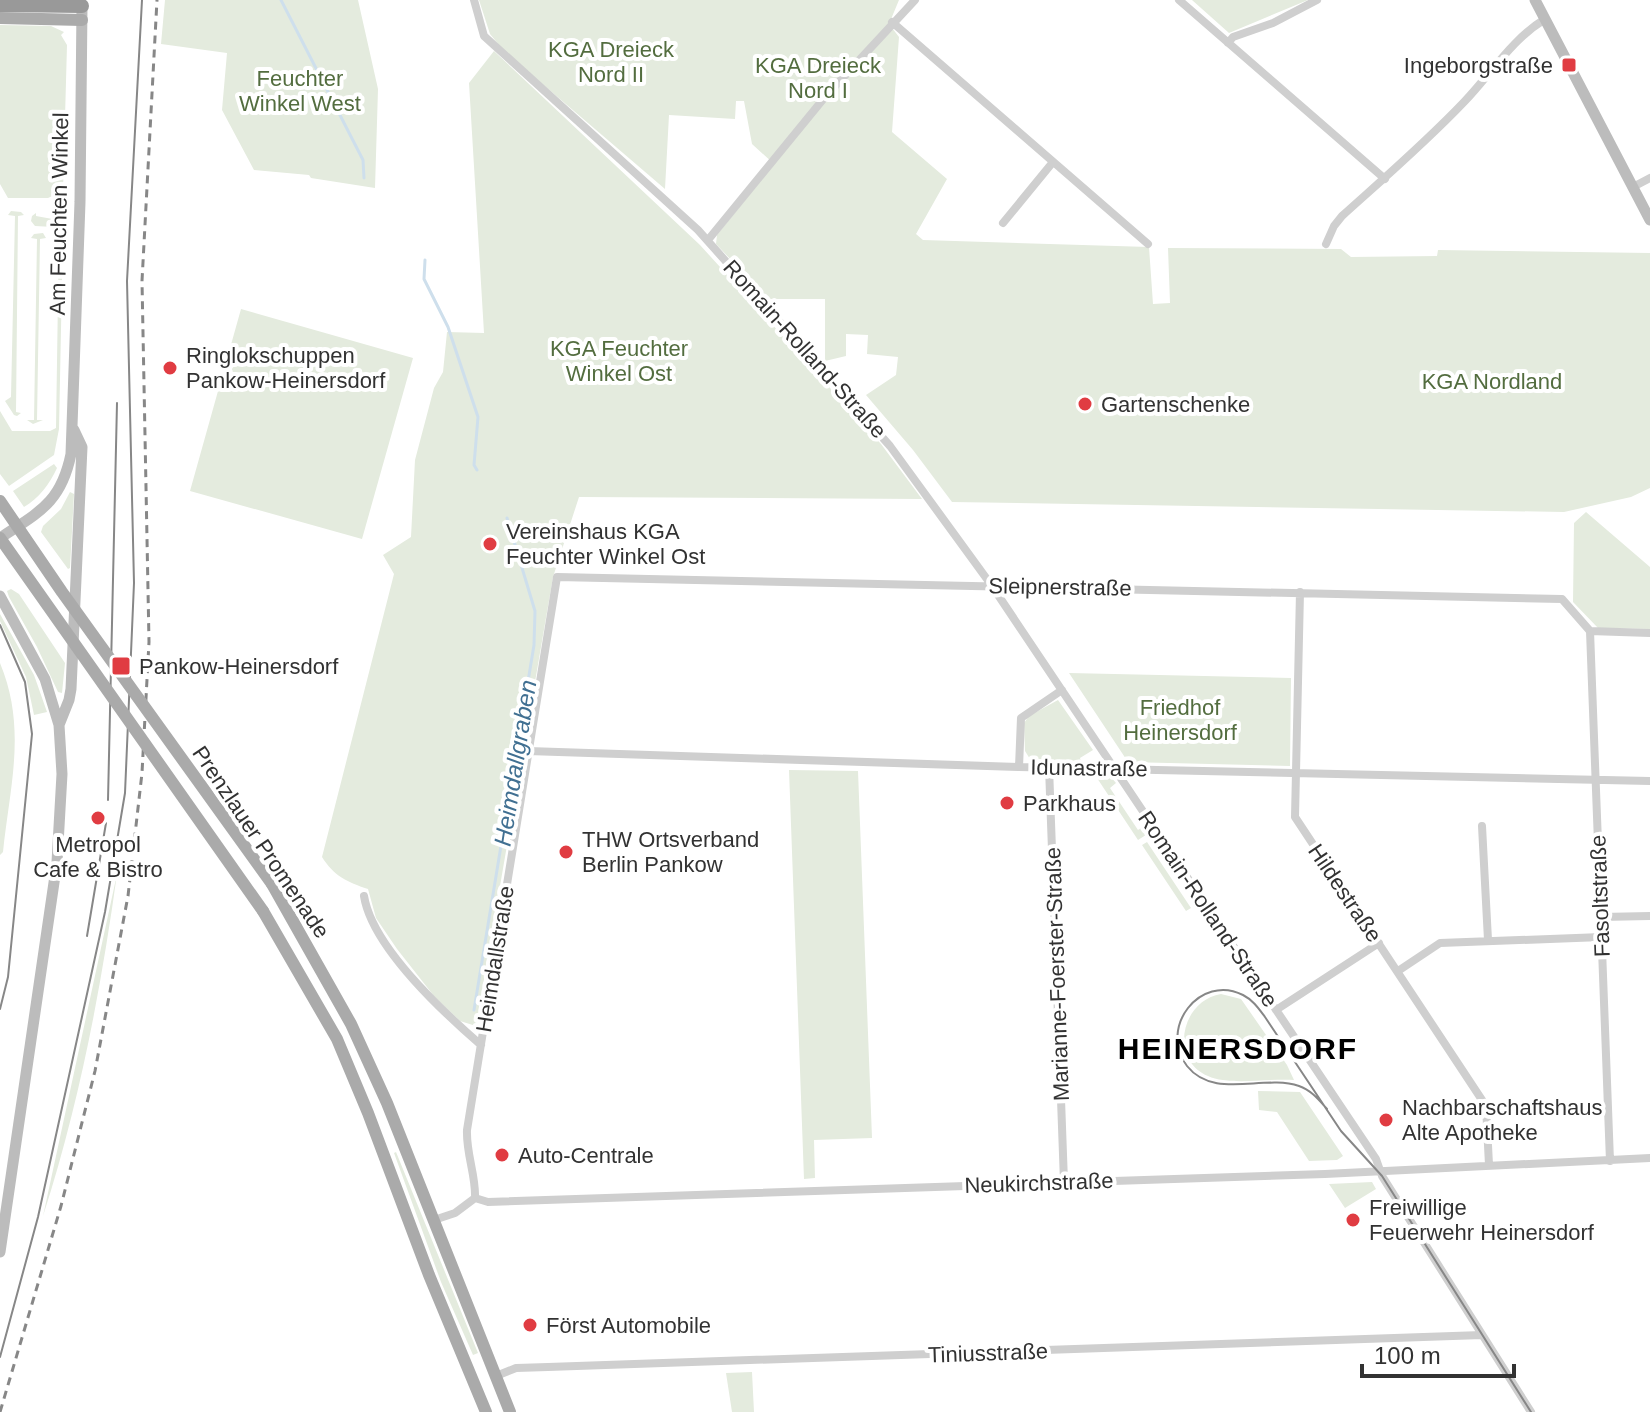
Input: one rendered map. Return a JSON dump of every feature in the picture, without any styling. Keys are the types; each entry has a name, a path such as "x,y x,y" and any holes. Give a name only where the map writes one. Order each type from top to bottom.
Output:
{"highway":[{"path":"0,5 82,9"}],"main road":[{"path":"1535,0 1650,220"},
{"path":"0,18 82,9"},
{"name":"Am Feuchten Winkel","path":"2,535 49,503 60,489 66,478 74,429 82,9"},
{"name":"Am Feuchten Winkel","path":"59,725 69,700 73,652 82,447 74,429"},
{"name":"Prenzlauer Promenade","path":"0,501 272,884 351,1024 387,1103 510,1412"},
{"name":"Prenzlauer Promenade","path":"2,535 263,911 337,1039 486,1412"},
{"path":"0,596 45,679 59,725 62,774 57,862 0,1252"}],"street":[{"name":"Romain-Rolland-Straße","path":"474,0 484,36 708,240 890,446 992,586 1376,1159 1531,1412"},
{"path":"708,240 825,97 915,0"},
{"path":"1179,0 1385,179"},
{"path":"1228,43 1233,37 1273,23 1317,0"},
{"path":"1326,244 1342,216 1385,179 1470,96 1520,36 1545,19"},
{"path":"892,22 1148,244"},
{"path":"1003,223 1053,162"},
{"path":"1633,187 1650,178"},
{"name":"Sleipnerstraße","path":"557,577 1562,599 1590,631"},
{"name":"Heimdallstraße","path":"475,1198 476,1188 466,1149 557,577"},
{"name":"Hildestraße","path":"1300,592 1295,817 1486,1106 1489,1165"},
{"path":"1590,631 1650,633"},
{"name":"Fasoltstraße","path":"1590,631 1610,1161"},
{"path":"1019,767 1021,718 1062,690"},
{"name":"Idunastraße","path":"528,751 1019,767 1650,781"},
{"name":"Marianne-Foerster-Straße","path":"1049,767 1064,1182"},
{"path":"1482,826 1488,940"},
{"path":"364,896 366,910 412,979 481,1045"},
{"path":"1601,917 1650,916"},
{"path":"1398,971 1440,943 1602,937"},
{"path":"1276,1010 1379,943"},
{"name":"Neukirchstraße","path":"475,1198 498,1202 1650,1158"},
{"path":"434,1220 455,1213 475,1198"},
{"name":"Tiniusstraße","path":"496,1376 516,1368 1482,1335"}],"green space":[{"name":"Feuchter Winkel West","path":"165,0 358,0 378,89 375,188 311,178 309,175 254,170 222,110 227,53 161,44"},
{"name":"KGA Nordland","path":"479,0 899,0 889,24 899,37 892,132 947,179 916,234 923,240 1149,247 1153,304 1170,303 1168,248 1341,249 1351,257 1437,256 1438,250 1650,253 1650,488 1631,497 1564,512 952,502 866,395 896,375 898,357 867,354 868,335 846,334 846,356 825,361 825,299 768,299 716,244 717,235 774,164 752,144 744,101 736,101 735,119 669,115 665,189 504,51 490,34"},
{"path":"1192,0 1308,0 1229,33"},
{"path":"0,25 51,26 64,32 61,35 67,45 63,191 48,198 8,198 0,184"},
{"name":"KGA Feuchter Winkel Ost","path":"494,51 700,245 881,444 922,499 579,497 553,577 476,1026 460,1021 434,996 376,918 368,889 342,878 322,857 394,574 383,555 411,537 415,460 434,388 443,372 447,332 484,333 469,83"},
{"path":"11,211 24,215 18,216 16,412 21,413 17,416 5,401 11,397 15,216 8,215"},
{"path":"36,213 36,216 58,220 63,230 59,429 54,455 9,486 0,474 0,411 12,431 50,431 56,428 59,231 54,227 35,226 31,221"},
{"path":"43,233 46,238 40,239 37,420 43,420 33,424 27,420 34,420 37,239 31,238 34,234"},
{"path":"241,309 413,358 362,539 190,491"},
{"path":"54,464 57,468 47,485 24,507 13,491"},
{"path":"70,492 74,494 68,569 41,532 43,526 61,509"},
{"path":"1586,512 1650,567 1650,629 1598,628 1573,602 1574,523"},
{"path":"11,589 19,594 65,663 62,693 58,692 9,597 7,591"},
{"path":"0,614 34,675 47,712 34,715 26,677 0,621"},
{"path":"0,663 8,687 15,734 12,780 3,852 0,855"},
{"name":"Friedhof Heinersdorf","path":"1069,673 1291,678 1290,766 1128,762"},
{"path":"1058,700 1093,750 1080,758 1081,761 1030,759 1025,751 1024,723 1029,716"},
{"path":"789,770 858,771 872,1138 814,1140 815,1178 804,1179"},
{"path":"1111,777 1116,783 1110,788 1138,830 1144,826 1149,833 1138,840 1097,778"},
{"path":"1147,842 1191,908 1186,911 1142,845"},
{"path":"117,874 88,1046 68,1132 43,1216"},
{"path":"1221,994 1241,999 1294,1080 1227,1081 1208,1076 1195,1068 1184,1044 1189,1018 1197,1007"},
{"path":"1258,1091 1300,1092 1343,1156 1337,1160 1309,1161 1277,1112 1259,1110"},
{"path":"396,1152 478,1353 473,1355 441,1282"},
{"path":"1372,1182 1376,1189 1345,1208 1329,1184"},
{"path":"752,1372 754,1412 732,1412 726,1373"}],"waterway":[{"path":"281,0 363,160 364,178"},
{"name":"Heimdallgraben","path":"425,260 424,279 448,327 478,417 474,465 477,470"},
{"name":"Heimdallgraben","path":"474,1010 534,645 535,611 507,518"}],"tram line":[{"path":"0,1357 38,1217 105,912 125,793 134,583 127,281 142,0"},
{"path":"108,800 117,403"},
{"path":"0,625 25,682 32,734 8,977 0,1009"},
{"path":"87,936 106,823"},
{"path":"1327,1109 1324,1106 1321,1102 1311,1093 1299,1086 1285,1083 1225,1084 1198,1076 1187,1066 1179,1051 1177,1036 1188,1008 1212,991 1227,990 1250,999 1258,1008 1265,1017 1341,1131 1382,1176 1531,1412"}],"railway":[{"path":"0,1412 61,1206 95,1071 128,896 142,773 149,642 142,281 157,0"}],"place":[{"name":"Ingeborgstraße","path":"1569,65"},
{"name":"Ringlokschuppen Pankow-Heinersdorf","path":"170,368"},
{"name":"Gartenschenke","path":"1085,404"},
{"name":"Vereinshaus KGA Feuchter Winkel Ost","path":"490,544"},
{"name":"Pankow-Heinersdorf","path":"121,666"},
{"name":"Parkhaus","path":"1007,803"},
{"name":"Metropol Cafe & Bistro","path":"98,818"},
{"name":"THW Ortsverband Berlin Pankow","path":"566,852"},
{"name":"Nachbarschaftshaus Alte Apotheke","path":"1386,1120"},
{"name":"Auto-Centrale","path":"502,1155"},
{"name":"Freiwillige Feuerwehr Heinersdorf","path":"1353,1220"},
{"name":"Först Automobile","path":"530,1325"}],"district":[{"name":"HEINERSDORF","path":"1238,1048"}],"park label":[{"name":"KGA Dreieck Nord II","path":"611,62"},
{"name":"KGA Dreieck Nord I","path":"818,78"}]}
